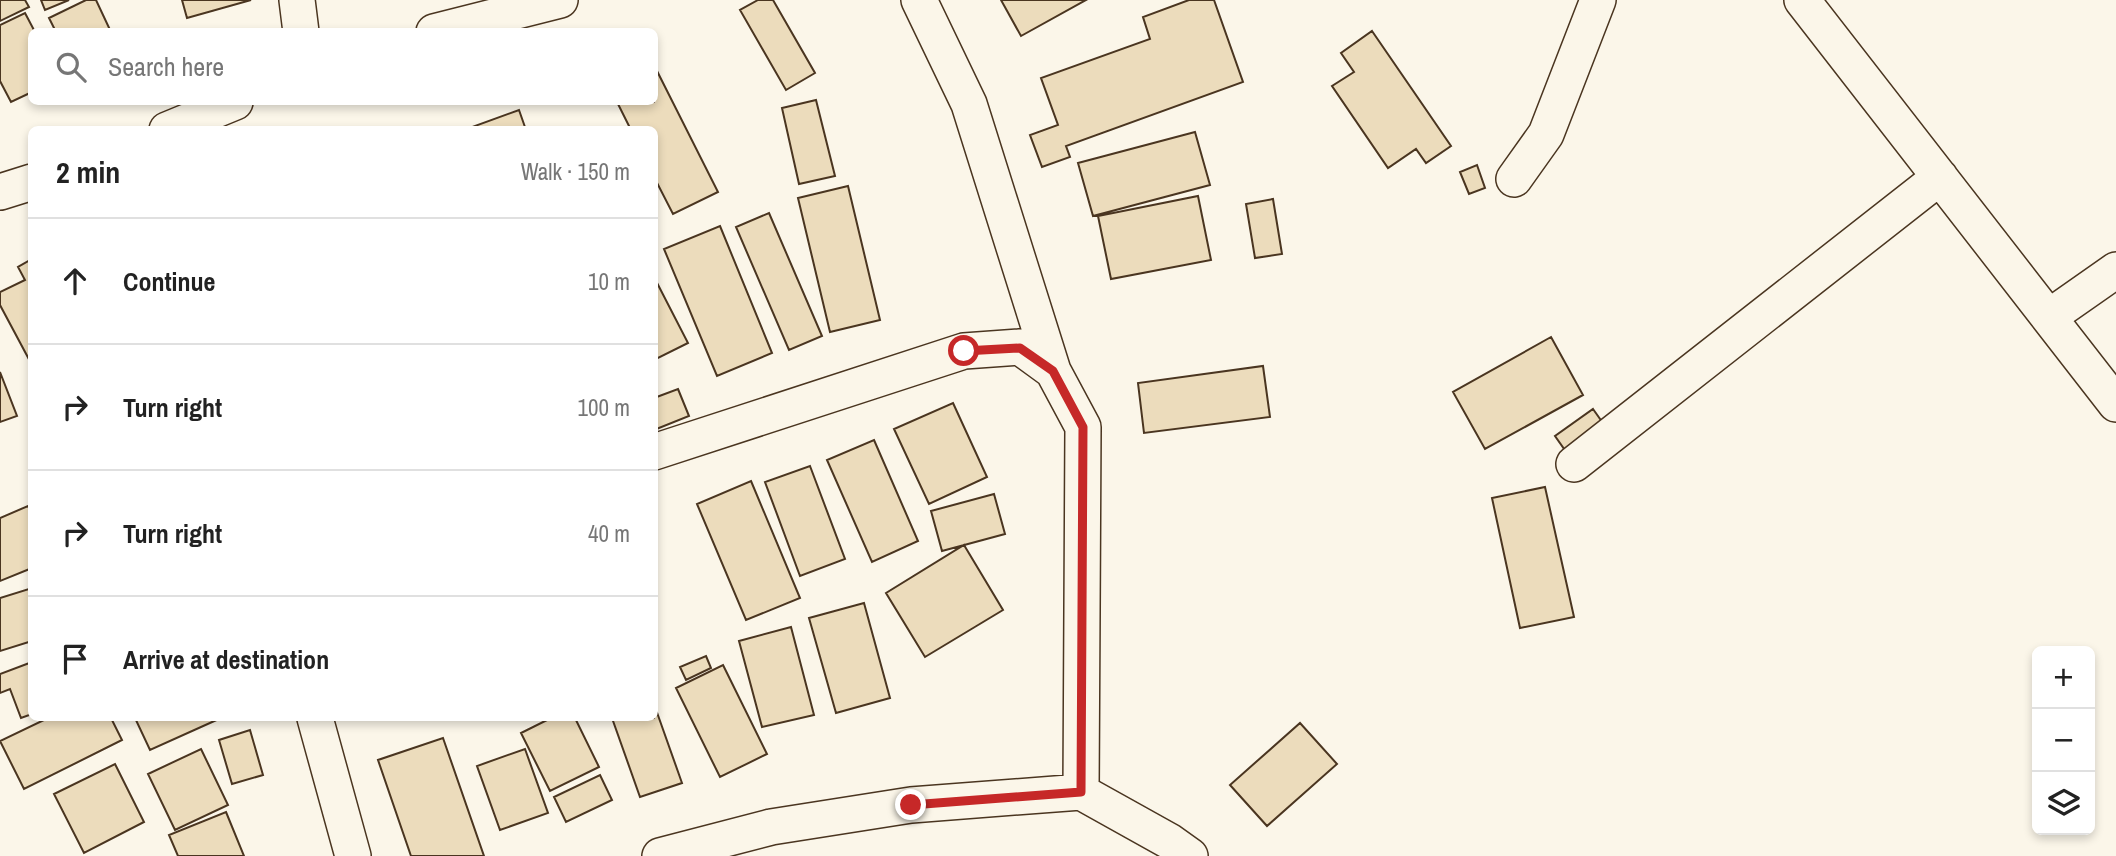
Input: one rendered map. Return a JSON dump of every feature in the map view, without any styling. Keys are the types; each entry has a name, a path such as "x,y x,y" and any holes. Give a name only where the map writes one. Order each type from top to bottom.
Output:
{"street":[{"path":"297,0 300,28"},
{"path":"450,28 560,0"},
{"path":"919,0 969,104 1053,371 1083,427 1081,792"},
{"path":"1514,179 1546,134 1598,0"},
{"path":"1801,0 2116,404"},
{"path":"177,126 228,105"},
{"path":"1574,464 1940,177"},
{"path":"0,192 28,183"},
{"path":"2049,317 2116,271"},
{"path":"658,451 964,351 1020,348 1053,371"},
{"path":"316,721 353,856"},
{"path":"660,856 771,827 911,805 1081,792 1169,841 1190,856"}],"building":[{"path":"0,0 25,0 29,7 0,21"},
{"path":"41,0 69,0 45,10"},
{"path":"86,0 96,0 109,28 54,28 49,18"},
{"path":"182,0 251,0 187,18"},
{"path":"758,0 773,0 815,73 786,90 740,10"},
{"path":"1001,0 1086,0 1021,36"},
{"path":"1189,0 1214,0 1243,82 1066,146 1070,157 1042,167 1030,135 1058,125 1041,78 1150,39 1143,17"},
{"path":"25,13 33,28 28,28 28,94 11,102 0,81 0,25"},
{"path":"1372,31 1451,146 1426,163 1416,149 1388,168 1332,86 1354,72 1341,53"},
{"path":"658,73 718,192 673,214 658,185 658,126 629,126 618,105 658,105"},
{"path":"816,100 835,176 799,184 782,108"},
{"path":"519,110 525,126 475,126"},
{"path":"1195,132 1210,185 1093,216 1078,163"},
{"path":"1477,165 1485,188 1469,194 1460,172"},
{"path":"848,186 880,320 830,332 798,198"},
{"path":"1198,196 1211,260 1111,279 1098,216"},
{"path":"1273,199 1282,254 1255,258 1246,204"},
{"path":"769,213 822,336 789,350 736,227"},
{"path":"720,226 772,353 717,376 664,249"},
{"path":"28,261 28,358 0,305 0,292 25,280 18,267"},
{"path":"658,285 688,343 658,358"},
{"path":"1551,337 1583,395 1485,449 1453,392"},
{"path":"1263,366 1270,417 1144,433 1138,383"},
{"path":"0,372 17,416 0,422"},
{"path":"678,389 689,416 658,428 658,396"},
{"path":"953,403 987,477 929,504 894,429"},
{"path":"1593,409 1605,426 1567,453 1555,436"},
{"path":"874,440 918,541 872,562 827,460"},
{"path":"810,466 845,559 800,576 765,482"},
{"path":"751,481 800,598 746,620 697,504"},
{"path":"1545,487 1574,617 1520,628 1492,498"},
{"path":"994,494 1005,534 942,551 931,511"},
{"path":"28,506 28,570 0,581 0,518"},
{"path":"964,545 1003,610 925,657 886,593"},
{"path":"28,589 28,642 0,651 0,598"},
{"path":"864,603 890,698 836,713 809,618"},
{"path":"791,627 814,715 762,727 739,641"},
{"path":"706,656 711,668 686,680 680,667"},
{"path":"28,664 28,715 21,718 10,689 0,693 0,674"},
{"path":"723,665 767,754 720,777 676,688"},
{"path":"658,715 682,783 640,797 613,721 658,721"},
{"path":"42,721 112,721 122,740 24,789 0,741"},
{"path":"136,721 214,721 150,750"},
{"path":"545,721 576,721 599,767 550,791 521,733"},
{"path":"1300,723 1337,764 1267,826 1230,785"},
{"path":"250,730 263,775 232,784 219,740"},
{"path":"443,738 484,856 411,856 378,760"},
{"path":"201,749 228,805 175,830 148,774"},
{"path":"525,749 548,813 500,830 477,766"},
{"path":"115,764 144,822 84,853 54,794"},
{"path":"600,775 612,800 566,822 554,797"},
{"path":"226,812 244,856 178,856 169,835"}],"route":[{"path":"911,805 1081,792 1085,549 1083,427 1053,371 1020,348 964,351"}]}
